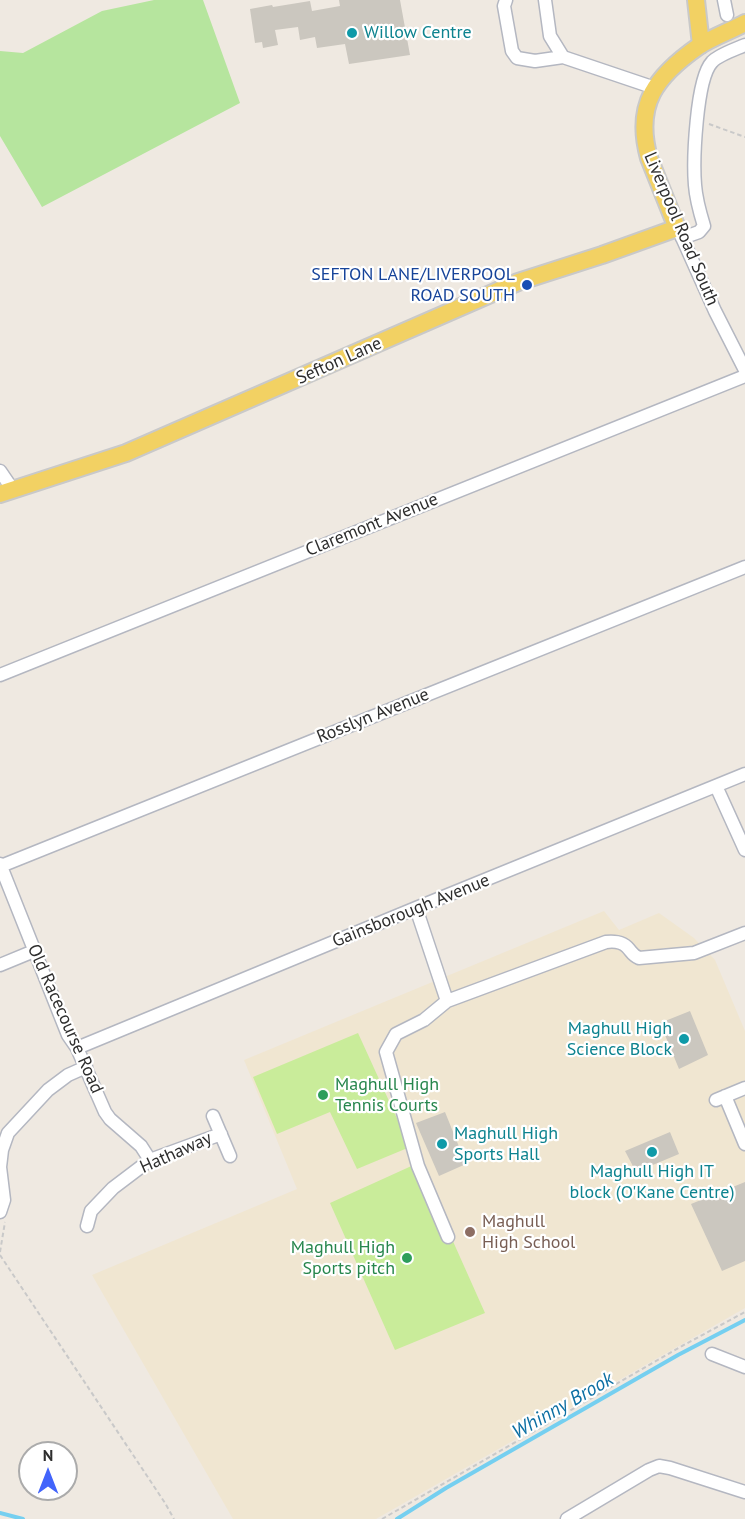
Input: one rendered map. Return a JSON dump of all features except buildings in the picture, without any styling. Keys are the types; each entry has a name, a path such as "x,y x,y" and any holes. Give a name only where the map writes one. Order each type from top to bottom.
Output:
{"main road":[{"path":"696,0 701,45"},
{"name":"Liverpool Road South","path":"680,233 649,158 646,146 647,102 655,88 701,45 745,23"},
{"name":"Sefton Lane","path":"7,492 126,453 518,282 680,233"}],"street":[{"path":"506,0 504,6 512,51 517,58 535,60 563,57 655,88"},
{"path":"545,0 550,36 563,57"},
{"path":"724,0 727,15"},
{"path":"680,233 699,232 704,226 695,188 694,155 704,78 712,62 745,45"},
{"name":"Liverpool Road South","path":"680,233 706,292 745,370"},
{"name":"Claremont Avenue","path":"0,675 745,376"},
{"path":"0,471 8,484 7,492"},
{"name":"Rosslyn Avenue","path":"0,865 745,567"},
{"name":"Gainsborough Avenue","path":"77,1048 745,774"},
{"path":"716,786 745,850"},
{"name":"Old Racecourse Road","path":"0,865 68,1035 77,1048 105,1112 141,1146 150,1160"},
{"path":"416,908 447,1001"},
{"path":"448,1237 418,1166 386,1052 396,1034 424,1020 447,1001 606,942 621,943 628,947 632,955 639,958 694,953 745,933"},
{"path":"0,965 34,951"},
{"path":"0,1212 4,1200 0,1167 2,1150 8,1133 48,1090 68,1075 86,1067"},
{"path":"745,1088 721,1098 745,1144"},
{"name":"Hathaway","path":"213,1116 230,1156"},
{"name":"Hathaway","path":"87,1226 91,1211 113,1188 150,1160 221,1134"},
{"path":"712,1354 745,1367"},
{"path":"567,1519 659,1466 745,1492"}],"path":[{"path":"698,120 745,137"},
{"path":"4,1200 6,1220 0,1253 174,1519"},
{"path":"382,1519 745,1312"}],"shaded area":[{"name":"Maghull High School","path":"604,911 619,930 659,913 694,938 715,960 745,1031 745,1308 376,1519 233,1519 92,1275 297,1189 244,1060"}],"green space":[{"path":"154,0 203,0 240,103 42,207 0,136 0,51 23,53 102,11"},
{"name":"Maghull High Tennis Courts","path":"358,1033 410,1147 357,1169 330,1112 277,1134 253,1077"},
{"name":"Maghull High Sports pitch","path":"418,1163 485,1313 395,1350 330,1203"}],"waterway":[{"name":"Whinny Brook","path":"397,1519 446,1488 678,1355 745,1320"},
{"path":"0,1513 23,1519"}],"place":[{"name":"Willow Centre","path":"352,33"},
{"name":"SEFTON LANE/LIVERPOOL ROAD SOUTH","path":"527,285"},
{"name":"Maghull High Science Block","path":"684,1039"},
{"name":"Maghull High Tennis Courts","path":"323,1095"},
{"name":"Maghull High Sports Hall","path":"442,1144"},
{"name":"Maghull High IT block (O'Kane Centre)","path":"652,1152"},
{"name":"Maghull High School","path":"470,1232"},
{"name":"Maghull High Sports pitch","path":"407,1258"}]}
